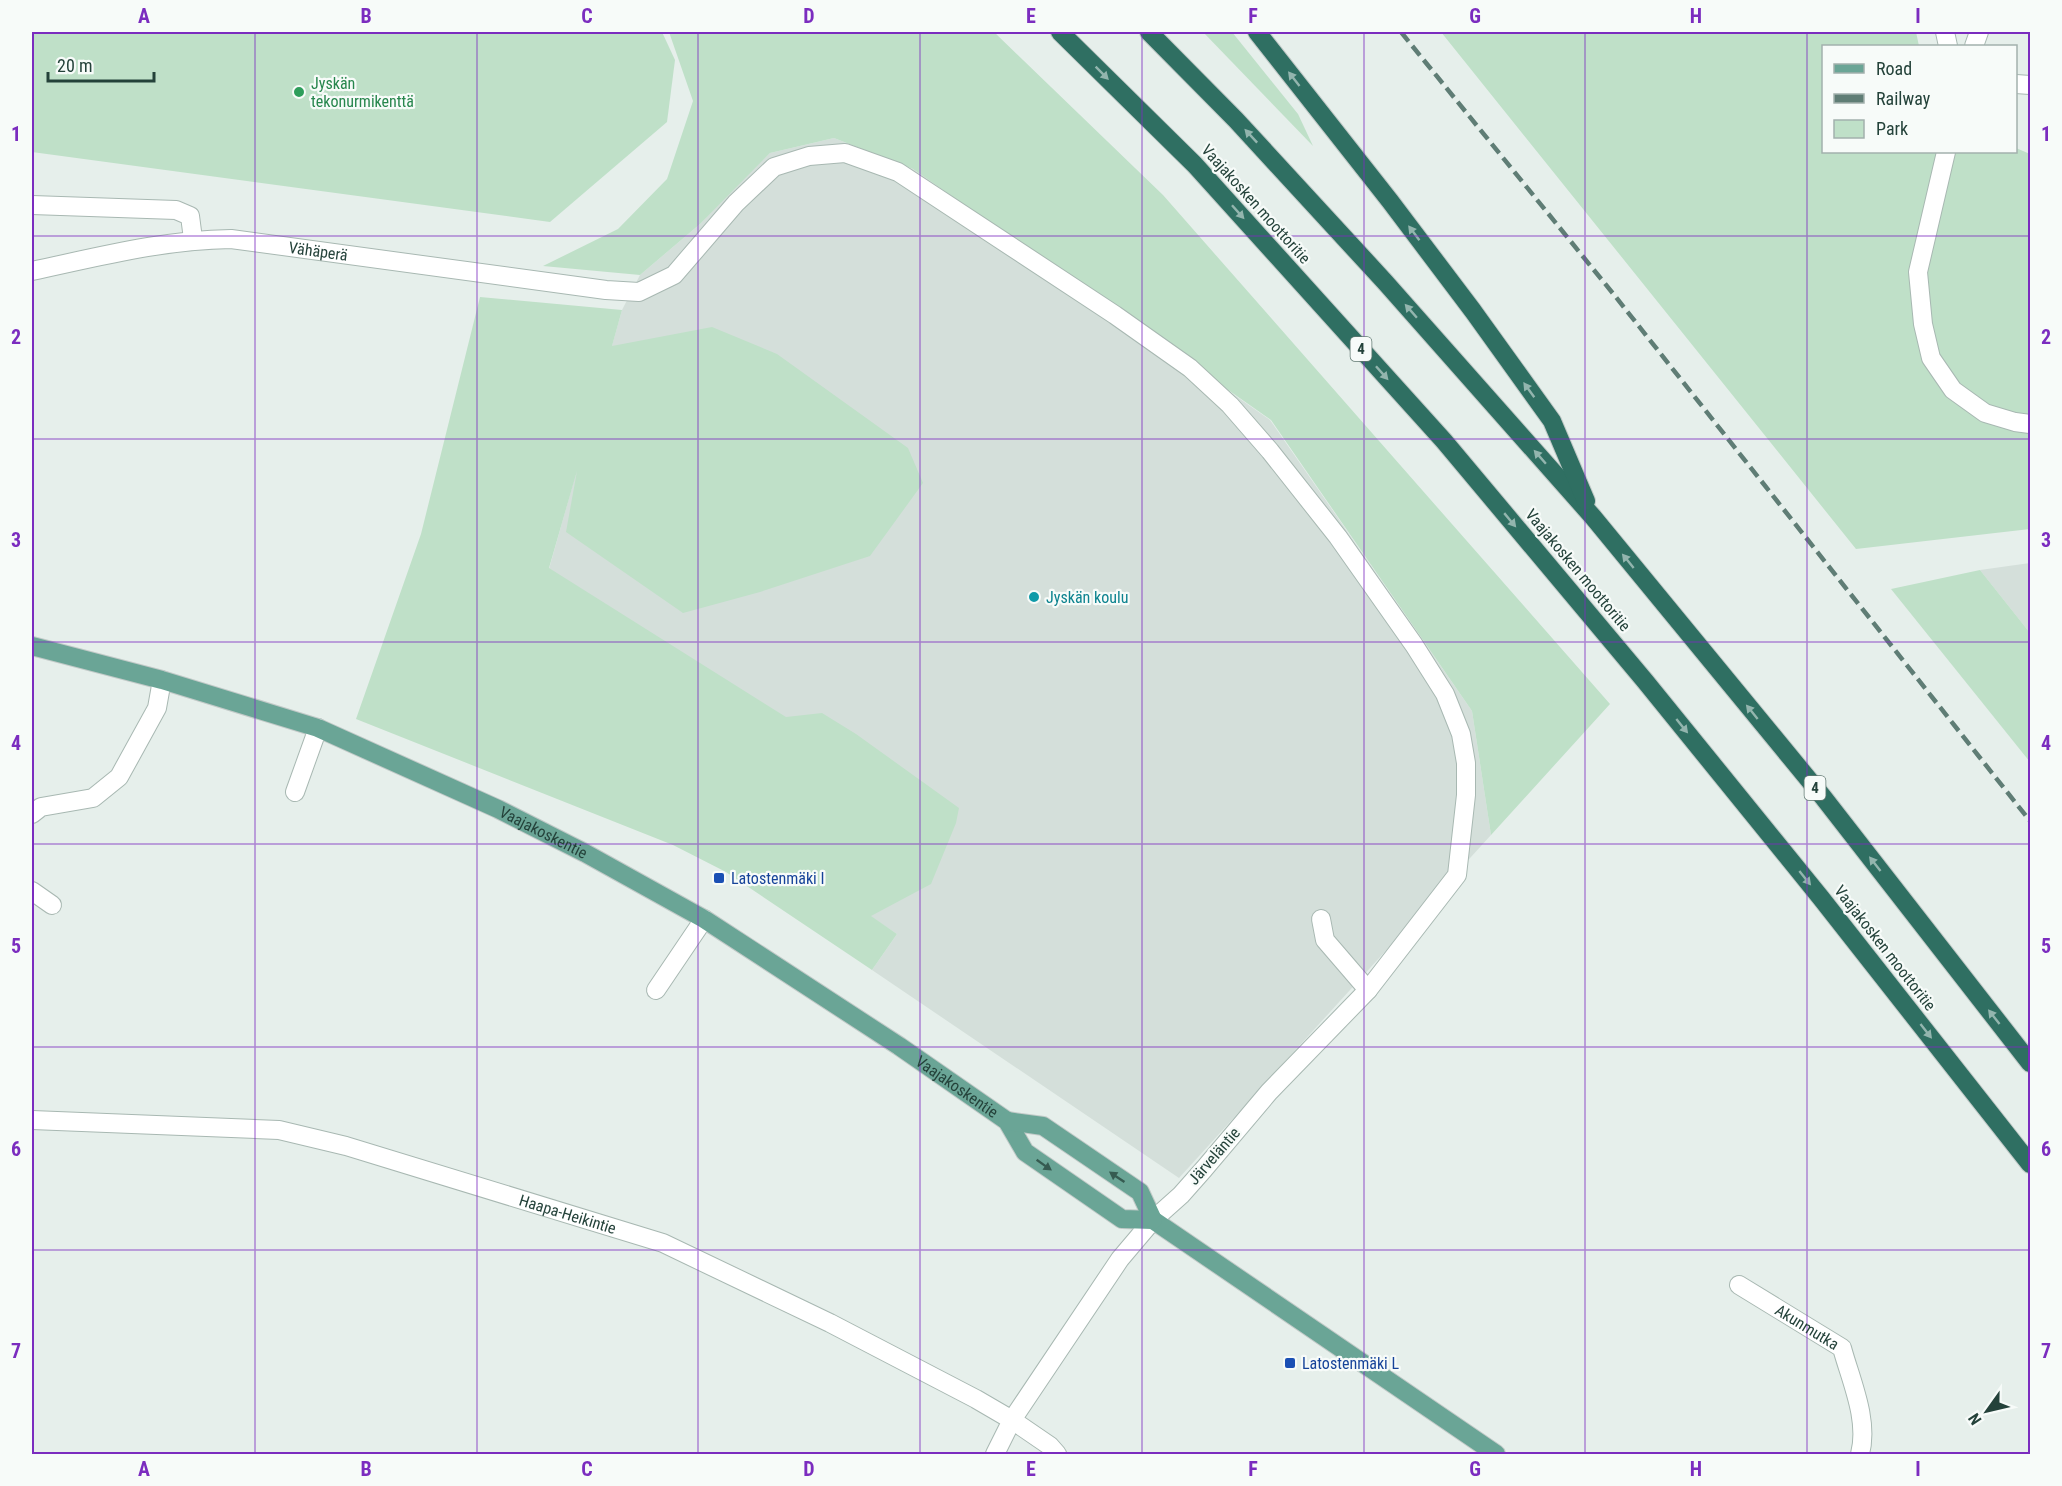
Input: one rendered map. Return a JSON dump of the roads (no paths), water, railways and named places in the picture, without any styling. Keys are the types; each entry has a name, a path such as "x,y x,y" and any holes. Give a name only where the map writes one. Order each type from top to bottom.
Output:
{"highway":[{"name":"Vaajakosken moottoritie","path":"1060,32 1195,165 1444,441 1645,681 1814,889 2031,1164"},
{"name":"4","path":"1149,32 1236,120 1361,256 1593,517 1823,797 2031,1064"},
{"path":"1257,32 1390,201 1473,311 1552,422 1593,517"}],"main road":[{"name":"Vaajakoskentie","path":"32,646 162,680 318,728 498,808 704,919 899,1046 1007,1121 1025,1152 1122,1219 1153,1220 1140,1192 1043,1126 1007,1121"},
{"path":"1153,1220 1496,1455"}],"street":[{"name":"Vähäperä","path":"32,271 136,248 193,239 231,239 606,290 639,292 674,275 736,202 774,167 809,156 845,153 898,172 1115,315 1190,368 1230,405 1270,451 1338,537 1414,645 1445,694 1461,734 1466,763 1466,795 1457,875"},
{"path":"1947,153 1918,272 1923,324 1931,358 1953,390 1985,413 2031,424"},
{"path":"32,205 176,210 190,216 193,239"},
{"path":"32,814 41,807 93,798 119,777 156,708 162,680"},
{"path":"295,792 318,728"},
{"name":"Järveläntie","path":"995,1455 1012,1420 1120,1259 1153,1220 1181,1195 1269,1092 1368,990 1457,875"},
{"path":"32,891 52,905"},
{"path":"656,990 704,919"},
{"path":"1321,919 1325,940 1368,990"},
{"name":"Haapa-Heikintie","path":"32,1120 279,1130 346,1146 663,1243 830,1323 1012,1420 1050,1446 1057,1455"},
{"name":"Akunmutka","path":"1739,1285 1842,1348 1861,1417 1864,1440 1860,1455"}],"railway":[{"path":"1401,32 1615,296 2030,821"}],"place":[{"name":"Jyskän tekonurmikenttä","path":"299,92"},
{"name":"Jyskän koulu","path":"1034,597"},
{"name":"Latostenmäki I","path":"719,878"},
{"name":"Latostenmäki L","path":"1290,1363"}]}
